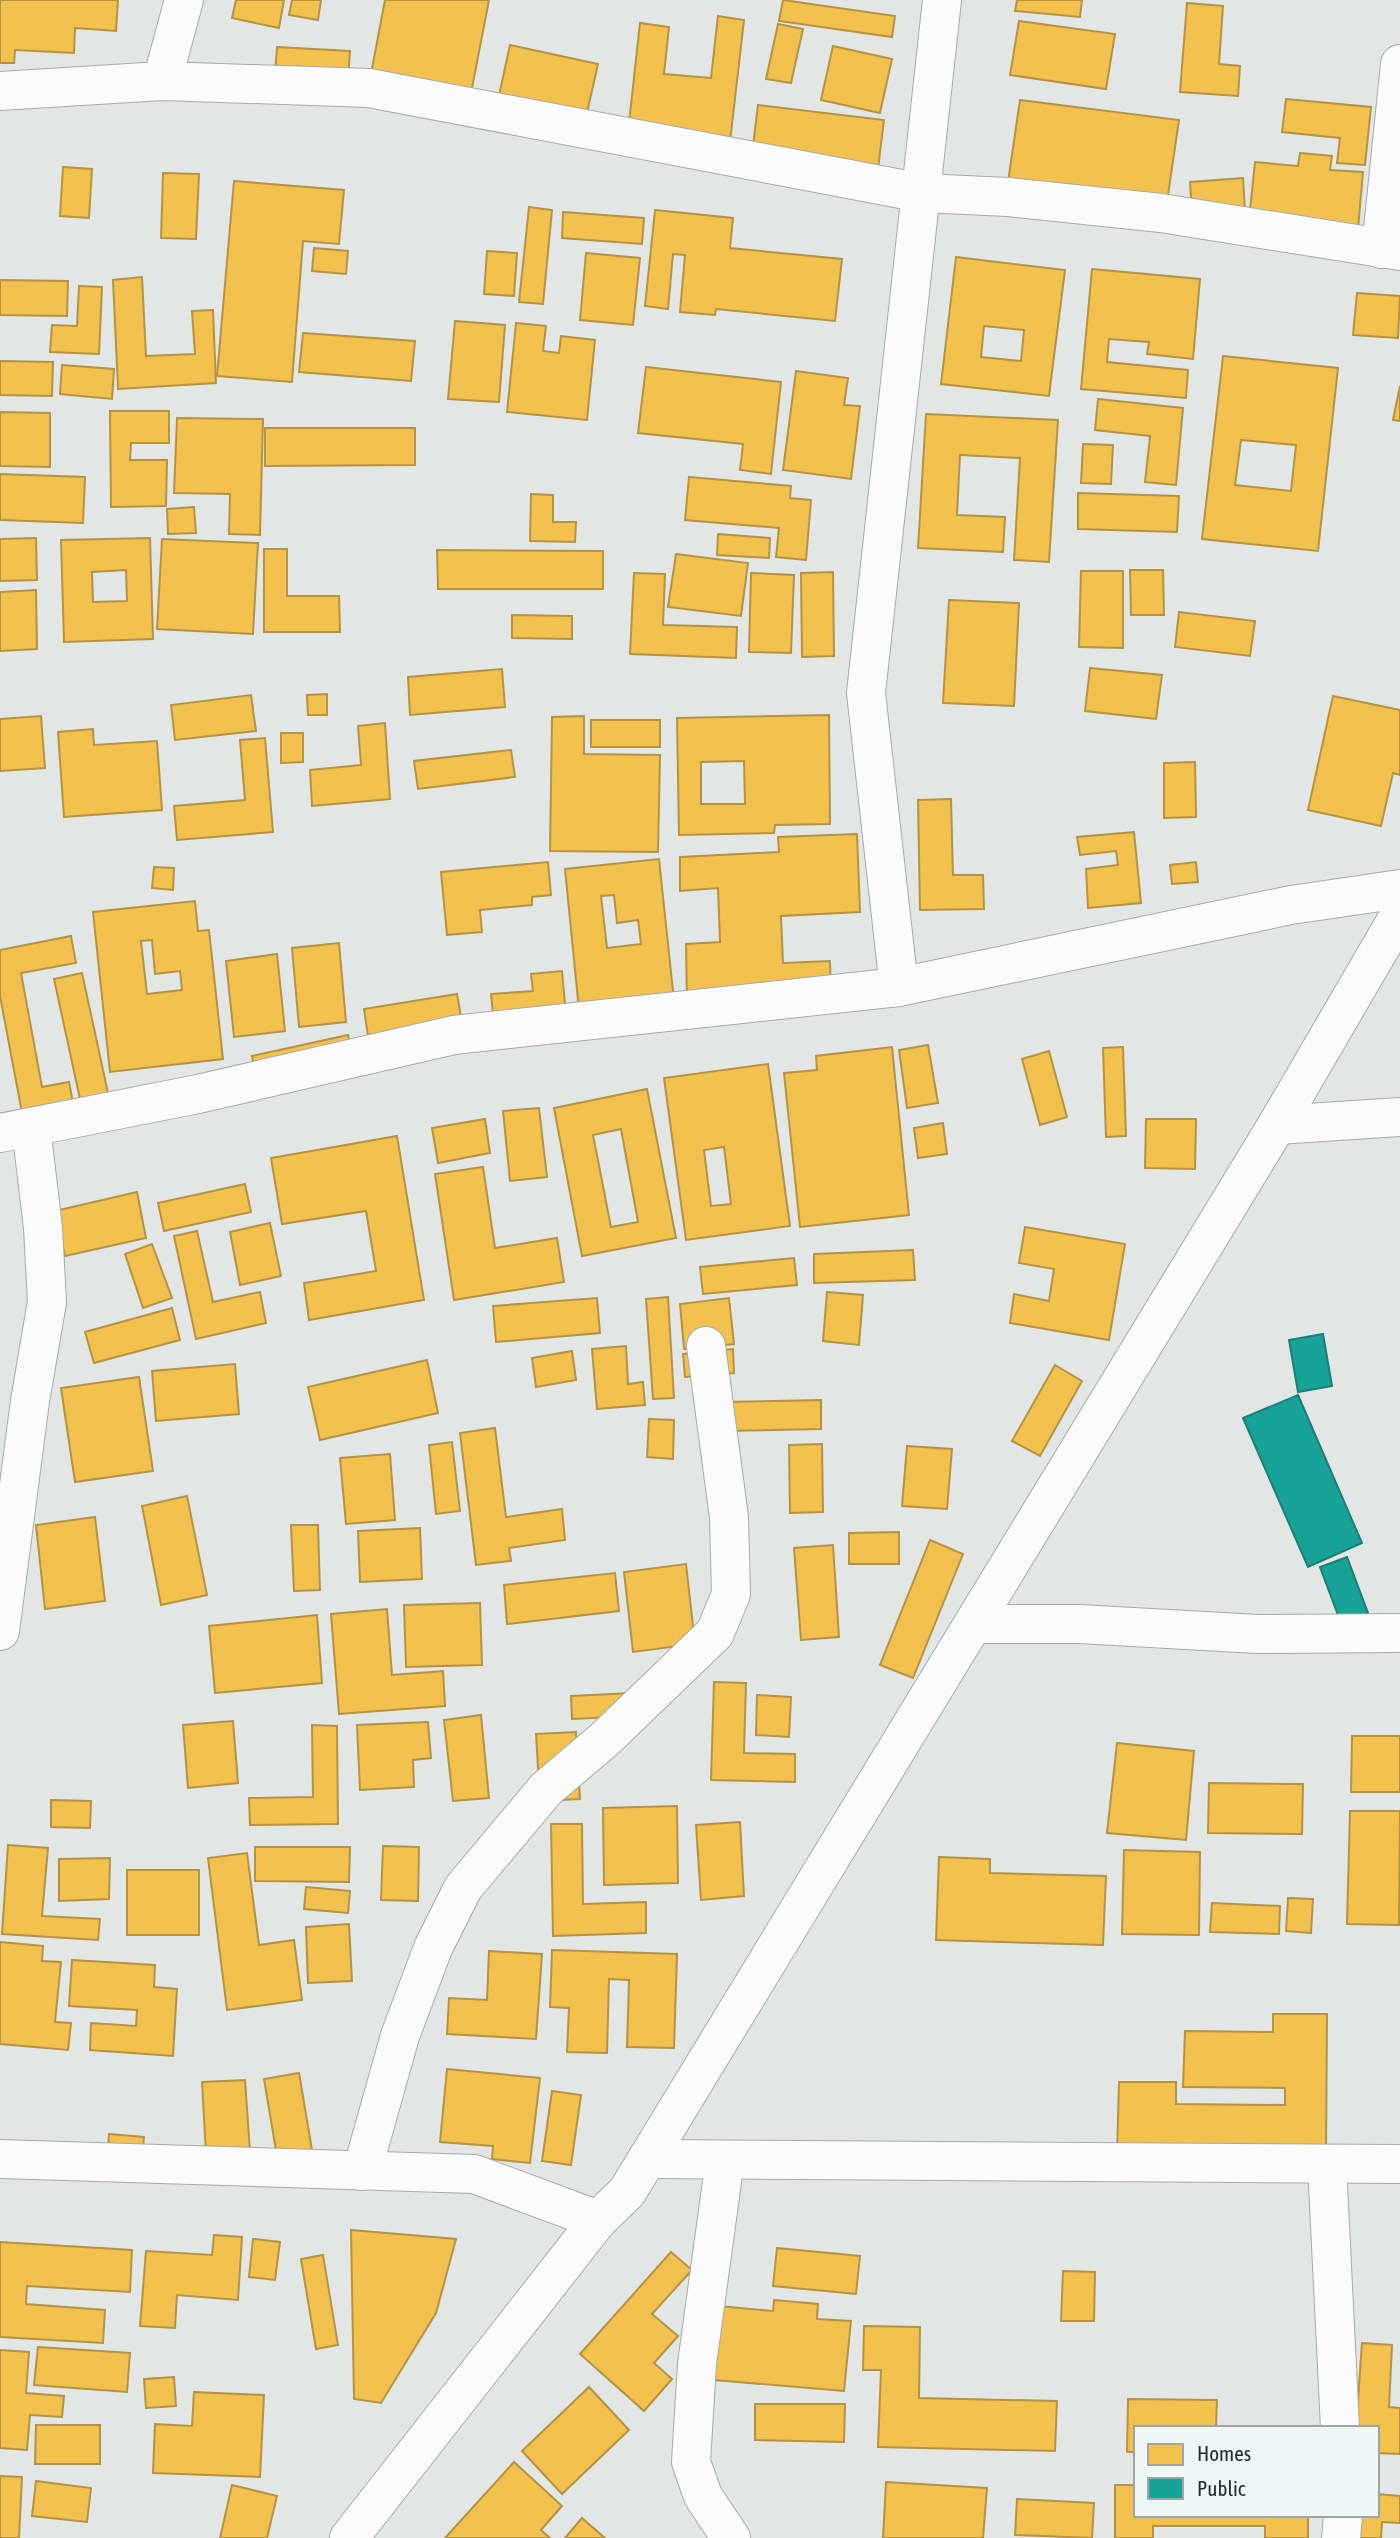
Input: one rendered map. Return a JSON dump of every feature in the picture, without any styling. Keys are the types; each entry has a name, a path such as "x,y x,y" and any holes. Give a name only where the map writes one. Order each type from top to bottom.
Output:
{"street":[{"path":"162,81 184,0"},
{"path":"899,987 866,693 943,0"},
{"path":"0,91 162,81 369,88 922,193 1009,197 1161,213 1391,250 1400,64"},
{"path":"0,1631 30,1401 47,1302 43,1228 15,1130 198,1094 454,1035 899,987 1290,905 1400,889"},
{"path":"349,2538 598,2220 627,2192 1277,1125 1400,914"},
{"path":"1277,1125 1400,1117"},
{"path":"362,2171 400,2036 433,1948 463,1888 546,1789 615,1731 715,1633 731,1594 729,1529 706,1346"},
{"path":"973,1624 1079,1624 1258,1634 1400,1633"},
{"path":"0,2159 474,2174 598,2220"},
{"path":"647,2159 1400,2164"},
{"path":"725,2160 697,2364 691,2462 703,2496 731,2538"},
{"path":"1327,2164 1340,2426"},
{"path":"1341,2538 1343,2517"}],"building: Homes":[{"path":"0,0 118,0 116,31 75,28 74,53 15,50 14,63 0,63"},
{"path":"236,0 284,0 279,28 232,18"},
{"path":"292,0 321,0 318,20 289,15"},
{"path":"385,0 489,0 467,114 367,95"},
{"path":"783,0 895,16 892,37 779,21"},
{"path":"1017,0 1082,0 1080,17 1015,11"},
{"path":"1187,3 1223,6 1219,64 1240,66 1238,96 1180,92"},
{"path":"718,16 744,20 730,142 628,132 640,23 669,27 664,74 711,78"},
{"path":"1019,21 1115,34 1106,89 1010,75"},
{"path":"778,24 803,29 791,83 766,79"},
{"path":"510,45 598,64 586,117 498,100"},
{"path":"833,46 892,59 880,113 821,100"},
{"path":"277,47 350,51 348,80 275,75"},
{"path":"1286,99 1371,107 1365,165 1337,163 1340,138 1282,132"},
{"path":"1020,100 1179,120 1167,202 1008,182"},
{"path":"758,105 884,120 878,169 752,154"},
{"path":"1300,153 1332,156 1330,170 1363,172 1358,229 1249,219 1255,162 1298,166"},
{"path":"63,167 92,169 89,218 60,216"},
{"path":"163,173 199,174 196,239 161,238"},
{"path":"1243,178 1246,227 1193,231 1190,182"},
{"path":"234,181 344,190 339,244 303,241 292,382 217,376"},
{"path":"529,207 552,210 543,304 519,302"},
{"path":"655,210 733,218 730,248 842,259 835,321 716,309 715,315 680,312 685,255 673,254 668,309 645,306"},
{"path":"563,212 644,218 642,244 562,238"},
{"path":"314,248 348,251 346,274 312,271"},
{"path":"487,251 517,253 514,296 484,294"},
{"path":"586,253 640,258 633,325 580,320"},
{"path":"956,257 1065,270 1049,396 941,384","holes":["984,326 1024,330 1021,361 981,357"]},
{"path":"1092,269 1200,279 1193,359 1147,354 1149,342 1109,339 1107,362 1188,370 1186,398 1081,389"},
{"path":"142,277 146,356 195,354 192,311 213,310 216,383 118,389 113,280"},
{"path":"0,280 68,281 67,316 0,315"},
{"path":"79,286 102,287 99,354 50,352 52,325 77,326"},
{"path":"1357,293 1400,296 1398,338 1353,335"},
{"path":"455,321 505,325 499,402 448,399"},
{"path":"516,323 546,326 543,351 559,353 561,336 595,340 587,420 507,412"},
{"path":"303,333 415,341 411,381 299,372"},
{"path":"1223,356 1338,368 1318,551 1202,539","holes":["1241,440 1296,445 1291,491 1235,485"]},
{"path":"0,361 53,362 52,396 0,395"},
{"path":"62,365 114,369 112,399 60,394"},
{"path":"646,367 781,382 771,474 740,470 743,444 638,433"},
{"path":"796,371 848,378 844,405 860,406 851,479 783,470"},
{"path":"1400,386 1400,421 1393,420"},
{"path":"1098,399 1183,408 1176,485 1145,482 1150,436 1095,430"},
{"path":"110,411 169,411 169,443 131,443 130,460 167,460 166,506 111,507"},
{"path":"0,412 50,413 50,467 0,466"},
{"path":"926,414 1058,420 1049,562 1014,560 1020,458 960,455 957,515 1005,517 1003,552 918,548"},
{"path":"177,418 263,419 260,535 229,534 230,494 174,493"},
{"path":"265,428 415,428 415,465 265,466"},
{"path":"1083,444 1113,445 1111,484 1081,483"},
{"path":"0,474 85,477 83,523 0,520"},
{"path":"689,477 791,486 790,498 811,500 806,560 776,557 779,528 685,520"},
{"path":"1078,493 1179,496 1177,532 1078,529"},
{"path":"531,494 553,495 553,522 576,522 575,542 530,541"},
{"path":"194,507 196,533 168,534 167,509"},
{"path":"718,534 770,538 769,558 717,555"},
{"path":"36,538 37,580 0,581 0,539"},
{"path":"150,538 153,639 64,642 61,540","holes":["126,570 127,601 93,602 92,572"]},
{"path":"162,539 258,543 253,634 157,629"},
{"path":"264,549 287,549 287,596 339,596 340,632 264,632"},
{"path":"437,550 603,551 603,589 438,589"},
{"path":"676,554 748,563 741,616 668,607"},
{"path":"1130,570 1163,570 1164,615 1131,615"},
{"path":"1081,571 1123,571 1123,648 1079,647"},
{"path":"833,572 834,656 802,657 801,573"},
{"path":"634,573 665,574 663,625 737,627 736,658 630,654"},
{"path":"751,573 794,575 791,653 749,652"},
{"path":"36,590 37,649 0,651 0,592"},
{"path":"949,600 1019,603 1014,706 943,703"},
{"path":"1179,612 1255,621 1250,656 1175,647"},
{"path":"512,615 572,616 572,639 512,638"},
{"path":"1090,668 1162,675 1156,719 1085,711"},
{"path":"502,669 505,707 410,715 408,677"},
{"path":"327,694 327,715 308,715 307,695"},
{"path":"251,695 256,731 175,740 171,705"},
{"path":"1333,696 1400,710 1400,775 1393,773 1381,826 1308,810"},
{"path":"829,715 830,824 775,825 774,833 679,835 677,718","holes":["744,761 745,804 701,804 701,762"]},
{"path":"41,716 45,768 0,771 0,719"},
{"path":"584,716 584,754 660,755 658,852 550,851 552,717"},
{"path":"591,720 660,720 660,747 591,747"},
{"path":"385,723 390,799 312,806 310,770 361,765 358,726"},
{"path":"93,729 94,745 157,741 162,810 64,817 58,732"},
{"path":"281,733 303,733 303,762 281,763"},
{"path":"265,738 273,832 177,840 174,806 245,800 240,740"},
{"path":"511,750 515,777 418,789 414,761"},
{"path":"1195,762 1196,817 1164,818 1164,763"},
{"path":"951,799 953,875 983,875 984,909 920,910 918,800"},
{"path":"1134,832 1141,903 1088,908 1086,869 1118,865 1116,851 1080,855 1077,837"},
{"path":"857,834 860,912 781,916 783,963 830,961 831,999 687,1005 686,944 720,942 718,888 680,891 680,857 779,852 778,837"},
{"path":"659,859 675,1010 580,1020 565,869","holes":["614,895 617,923 638,920 641,944 607,948 601,896"]},
{"path":"548,862 551,895 532,897 532,905 480,910 482,932 447,935 441,872"},
{"path":"1196,862 1198,882 1172,884 1170,865"},
{"path":"154,867 174,868 173,890 152,888"},
{"path":"195,901 198,931 209,930 223,1059 110,1072 93,912","holes":["152,940 155,974 180,971 182,990 147,994 141,941"]},
{"path":"71,936 76,963 21,973 42,1087 69,1082 77,1124 26,1134 0,996 0,950"},
{"path":"339,943 346,1022 299,1027 292,948"},
{"path":"277,954 285,1031 234,1037 226,961"},
{"path":"562,971 567,1026 495,1032 491,994 533,991 531,974"},
{"path":"82,973 113,1116 85,1122 54,979"},
{"path":"457,994 464,1034 370,1050 364,1009"},
{"path":"348,1035 354,1063 257,1084 252,1056"},
{"path":"928,1045 938,1103 907,1108 899,1050"},
{"path":"892,1047 909,1215 800,1227 784,1073 817,1070 816,1056"},
{"path":"1123,1047 1126,1136 1106,1137 1103,1048"},
{"path":"1049,1051 1067,1117 1040,1125 1022,1059"},
{"path":"768,1064 790,1226 686,1240 664,1078","holes":["724,1147 731,1204 711,1206 704,1150"]},
{"path":"647,1089 676,1238 582,1256 554,1108","holes":["621,1129 638,1222 611,1227 593,1135"]},
{"path":"539,1108 547,1177 510,1181 503,1111"},
{"path":"485,1119 490,1153 438,1163 432,1128"},
{"path":"1146,1119 1196,1119 1195,1169 1145,1168"},
{"path":"943,1123 947,1154 918,1158 914,1128"},
{"path":"397,1136 424,1300 309,1320 304,1283 376,1271 366,1211 282,1224 271,1158"},
{"path":"483,1167 495,1248 557,1238 564,1282 454,1300 435,1174"},
{"path":"245,1184 251,1212 164,1231 158,1203"},
{"path":"137,1192 146,1238 65,1256 55,1211"},
{"path":"270,1223 281,1276 240,1285 230,1232"},
{"path":"1025,1227 1125,1244 1109,1340 1010,1323 1014,1294 1049,1301 1054,1269 1019,1263"},
{"path":"197,1231 213,1302 260,1292 266,1323 196,1339 174,1236"},
{"path":"152,1244 172,1298 143,1308 125,1254"},
{"path":"913,1250 915,1280 814,1283 814,1254"},
{"path":"794,1258 797,1285 703,1294 700,1267"},
{"path":"827,1292 863,1295 859,1345 823,1341"},
{"path":"668,1297 674,1398 653,1399 646,1299"},
{"path":"597,1298 600,1333 496,1342 493,1306"},
{"path":"729,1298 734,1344 684,1349 680,1304"},
{"path":"172,1308 180,1340 94,1363 85,1332"},
{"path":"626,1346 628,1384 643,1382 645,1405 597,1409 592,1349"},
{"path":"733,1349 734,1373 685,1377 683,1354"},
{"path":"572,1351 576,1380 536,1387 532,1358"},
{"path":"427,1360 438,1413 320,1440 308,1387"},
{"path":"235,1364 239,1414 156,1421 152,1371"},
{"path":"1055,1365 1082,1381 1040,1456 1012,1441"},
{"path":"139,1377 153,1471 75,1482 61,1388"},
{"path":"821,1400 821,1429 724,1431 723,1402"},
{"path":"649,1419 674,1420 673,1459 647,1457"},
{"path":"495,1428 506,1517 562,1509 565,1540 509,1548 511,1561 476,1565 460,1433"},
{"path":"452,1442 460,1511 436,1514 429,1445"},
{"path":"822,1444 823,1512 790,1513 789,1445"},
{"path":"907,1446 952,1449 947,1509 902,1506"},
{"path":"390,1454 395,1520 346,1524 340,1458"},
{"path":"187,1496 207,1595 161,1605 142,1506"},
{"path":"95,1517 105,1601 45,1609 36,1525"},
{"path":"291,1525 318,1525 320,1590 294,1591"},
{"path":"420,1528 422,1579 360,1582 358,1531"},
{"path":"899,1532 899,1564 849,1564 849,1533"},
{"path":"930,1540 963,1554 913,1678 880,1665"},
{"path":"833,1545 839,1637 801,1640 794,1548"},
{"path":"686,1564 695,1644 633,1652 624,1572"},
{"path":"615,1573 619,1611 507,1624 504,1585"},
{"path":"480,1603 482,1665 406,1667 404,1605"},
{"path":"387,1609 392,1675 443,1671 445,1706 339,1714 331,1614"},
{"path":"317,1615 322,1683 215,1693 209,1626"},
{"path":"714,1682 746,1683 744,1753 795,1754 795,1782 711,1780"},
{"path":"632,1693 633,1716 572,1719 571,1696"},
{"path":"757,1695 791,1697 789,1737 756,1735"},
{"path":"481,1715 489,1798 453,1801 444,1720"},
{"path":"233,1721 238,1783 188,1788 183,1725"},
{"path":"428,1722 431,1758 413,1760 414,1787 360,1790 357,1725"},
{"path":"312,1725 337,1726 338,1824 250,1825 249,1798 313,1797"},
{"path":"576,1732 580,1799 540,1801 536,1734"},
{"path":"1352,1736 1400,1736 1400,1792 1351,1792"},
{"path":"1117,1743 1194,1751 1186,1840 1107,1833"},
{"path":"1209,1783 1303,1784 1302,1834 1208,1833"},
{"path":"51,1800 91,1801 90,1828 51,1827"},
{"path":"677,1806 678,1883 604,1885 603,1808"},
{"path":"1350,1811 1400,1811 1399,1925 1347,1924"},
{"path":"740,1822 744,1896 701,1900 696,1825"},
{"path":"551,1824 582,1824 583,1904 646,1902 646,1933 553,1936"},
{"path":"8,1845 48,1848 42,1916 100,1919 98,1940 2,1934"},
{"path":"383,1846 419,1847 418,1901 381,1900"},
{"path":"255,1847 350,1847 349,1882 255,1881"},
{"path":"1124,1850 1200,1852 1199,1935 1122,1934"},
{"path":"247,1853 259,1945 294,1940 302,2000 227,2010 208,1858"},
{"path":"939,1857 990,1859 990,1873 1106,1876 1103,1945 936,1940"},
{"path":"110,1858 109,1899 59,1901 59,1859"},
{"path":"127,1870 199,1870 199,1935 127,1935"},
{"path":"306,1887 350,1891 348,1913 304,1909"},
{"path":"1288,1898 1313,1899 1311,1933 1286,1931"},
{"path":"1212,1903 1280,1906 1279,1934 1210,1932"},
{"path":"349,1924 352,1981 308,1983 306,1927"},
{"path":"0,1942 43,1946 42,1961 61,1962 55,2022 71,2023 68,2050 0,2044"},
{"path":"552,1950 677,1954 674,2048 627,2047 629,1980 609,1979 607,2053 567,2052 569,2008 550,2007"},
{"path":"489,1951 542,1954 536,2039 447,2034 449,1998 487,2000"},
{"path":"72,1960 155,1965 154,1987 177,1989 173,2056 90,2050 91,2023 136,2026 137,2010 69,2006"},
{"path":"1273,2014 1327,2014 1326,2157 1117,2155 1119,2082 1176,2082 1176,2104 1285,2105 1285,2088 1183,2087 1185,2031 1273,2032"},
{"path":"447,2069 540,2078 530,2163 492,2159 493,2146 440,2142"},
{"path":"299,2073 315,2168 280,2174 264,2079"},
{"path":"245,2080 250,2151 206,2154 202,2082"},
{"path":"552,2091 581,2095 571,2165 542,2161"},
{"path":"109,2134 144,2137 141,2167 107,2163"},
{"path":"351,2230 456,2239 436,2313 381,2403 354,2399"},
{"path":"214,2235 242,2237 238,2300 177,2295 175,2328 140,2326 146,2251 212,2255"},
{"path":"253,2239 280,2242 275,2280 249,2277"},
{"path":"0,2242 132,2250 130,2292 27,2286 26,2304 105,2310 103,2343 0,2337"},
{"path":"777,2248 860,2256 856,2294 773,2286"},
{"path":"671,2252 692,2270 652,2314 678,2336 654,2363 672,2379 644,2411 580,2354"},
{"path":"323,2255 338,2345 316,2349 301,2259"},
{"path":"1063,2271 1095,2272 1094,2321 1061,2321"},
{"path":"774,2300 818,2304 817,2319 851,2321 844,2391 702,2379 709,2305 773,2311"},
{"path":"864,2326 920,2327 919,2398 1057,2401 1055,2451 878,2447 881,2370 863,2370"},
{"path":"1362,2343 1392,2345 1389,2407 1400,2408 1400,2454 1379,2453 1379,2426 1356,2426"},
{"path":"38,2347 130,2353 127,2392 34,2385"},
{"path":"0,2350 29,2352 26,2393 64,2396 62,2417 30,2415 27,2450 0,2448"},
{"path":"174,2377 176,2406 146,2408 144,2379"},
{"path":"589,2387 629,2430 562,2494 522,2451"},
{"path":"194,2392 264,2395 260,2477 153,2473 155,2424 192,2426"},
{"path":"1128,2399 1217,2400 1216,2426 1134,2426 1134,2452 1127,2452"},
{"path":"755,2404 845,2404 844,2442 755,2440"},
{"path":"36,2425 100,2425 100,2464 35,2464"},
{"path":"514,2462 562,2506 541,2530 550,2538 445,2538"},
{"path":"0,2476 22,2477 19,2538 0,2538"},
{"path":"36,2481 91,2488 87,2522 32,2516"},
{"path":"886,2482 987,2488 983,2538 883,2538"},
{"path":"232,2485 277,2496 267,2538 220,2538"},
{"path":"1115,2485 1134,2485 1134,2517 1308,2517 1308,2538 1265,2538 1265,2526 1153,2526 1153,2538 1115,2538"},
{"path":"1379,2494 1400,2496 1400,2523 1382,2522 1381,2538 1350,2538 1351,2517 1379,2517"},
{"path":"1017,2499 1094,2503 1092,2538 1015,2535"},
{"path":"582,2518 605,2538 565,2538"}],"building: Public":[{"path":"1323,1334 1332,1386 1298,1392 1289,1340"},
{"path":"1298,1395 1362,1543 1308,1567 1243,1418"},
{"path":"1347,1557 1368,1613 1341,1623 1320,1567"}]}
